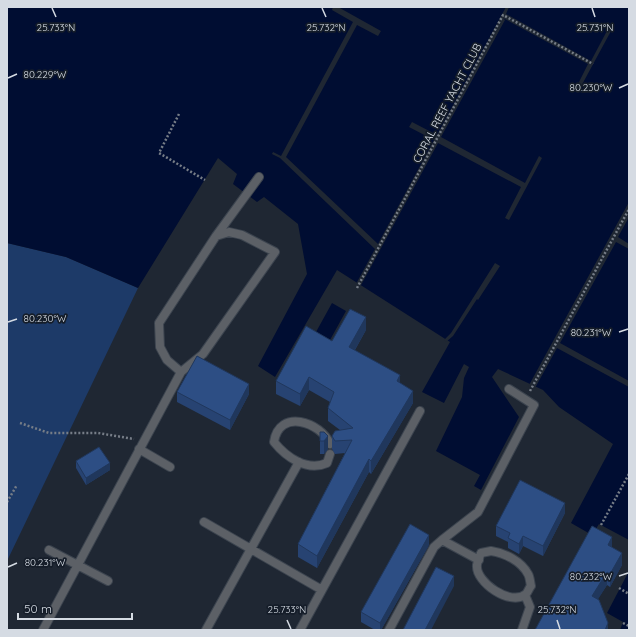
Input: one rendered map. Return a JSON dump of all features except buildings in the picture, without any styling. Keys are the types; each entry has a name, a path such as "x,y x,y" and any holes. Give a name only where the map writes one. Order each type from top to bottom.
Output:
{"lane":[{"path":"181,372 167,360 160,347 159,323 216,236 259,177"},
{"path":"43,630 181,372 203,354 275,252 242,235 229,232 216,236"},
{"path":"389,630 434,547 478,512 534,405 509,390"},
{"path":"300,630 420,412"},
{"path":"330,444 327,436 300,421 284,423 275,433 274,442 283,452 310,467 318,467 327,463 330,454"},
{"path":"139,449 170,467"},
{"path":"206,630 299,462"},
{"path":"204,522 322,590"},
{"path":"442,540 479,560"},
{"path":"49,550 108,581"},
{"path":"491,551 500,552 516,561 529,574 531,586 525,594 515,598 503,596 491,589 480,576 477,566 479,560 481,553 491,551"},
{"path":"522,630 530,607 525,594"}],"path":[{"name":"CORAL REEF YACHT CLUB","path":"356,288 503,16 593,64"},
{"path":"179,114 159,153 205,180"},
{"path":"528,394 629,209"},
{"path":"20,423 49,433 98,433 144,441"},
{"path":"601,525 629,474"},
{"path":"7,502 17,485"},
{"path":"619,588 629,594"},
{"path":"623,623 629,626"}],"shaded area":[{"path":"7,7 629,7 629,540 599,524 592,535 571,523 613,444 559,407 543,390 498,369 492,377 519,417 481,490 474,486 480,475 436,451 462,397 464,378 469,367 464,364 444,403 422,392 450,342 337,270 275,377 258,366 307,274 298,224 264,197 257,202 233,184 237,174 218,158 138,288 66,257 7,243"},
{"path":"7,243 66,257 138,288 7,561"},
{"path":"332,303 346,311 330,340 316,332"},
{"path":"629,571 629,630 620,630 623,622 607,613"}],"pier":[{"path":"333,7 338,7 381,31 378,36 357,25 286,157 378,244 434,140 409,127 412,122 437,135 506,7 509,7 506,14 591,61 608,29 611,31 578,92 575,90 588,64 503,18 505,20 441,137 525,183 539,156 542,158 509,220 505,218 521,187 438,143 360,287 356,284 375,249 280,158 272,154 273,152 281,156 353,22 332,10"},
{"path":"629,202 629,217 618,237 629,244 629,249 616,242 560,343 629,381 629,387 557,348 535,388 528,387"},
{"path":"495,263 500,266 453,336 446,342 444,340 451,333"}]}
